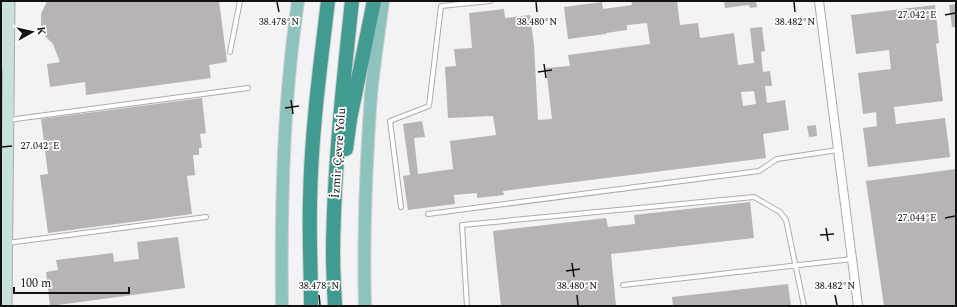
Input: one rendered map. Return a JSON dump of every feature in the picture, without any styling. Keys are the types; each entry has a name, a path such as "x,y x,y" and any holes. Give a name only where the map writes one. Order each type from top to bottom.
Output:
{"highway":[{"name":"İzmir Çevre Yolu","path":"311,306 310,201 313,147 319,71 328,1"},
{"name":"İzmir Çevre Yolu","path":"335,306 333,252 340,119 352,1"},
{"path":"333,252 350,119 374,1"}],"main road":[{"path":"282,306 284,132 298,1"},
{"path":"365,306 364,257 366,184 372,94 383,1"}],"street":[{"path":"1,1 1,65"},
{"path":"6,306 9,1"},
{"path":"819,1 858,306"}],"lane":[{"path":"230,52 240,1"},
{"path":"401,207 390,121 429,106 440,6 490,1"},
{"path":"8,120 248,88"},
{"path":"428,214 759,171 776,159 838,150"},
{"path":"467,306 462,225 754,197 780,212 786,220 804,306"},
{"path":"7,243 206,217"},
{"path":"623,285 852,259"}],"building":[{"path":"47,1 219,1 227,62 209,65 211,78 86,95 85,82 50,87 47,64 60,62 53,44 45,36 41,25 41,14"},
{"path":"631,1 677,1 680,25 698,23 700,38 734,33 738,65 754,63 750,28 762,27 765,51 761,52 763,72 770,71 772,86 765,86 767,103 785,100 789,130 763,134 766,158 503,191 504,195 477,198 477,193 454,195 455,204 408,210 403,176 410,175 403,124 422,121 425,137 414,138 418,174 453,169 450,141 496,135 493,116 448,118 445,67 456,66 454,49 472,48 469,13 504,9 505,18 530,15 534,45 538,120 552,119 546,68 570,66 568,55 650,44 647,23 627,25 627,30 568,39 564,7 602,2 603,9 632,5","holes":["754,91 756,104 743,106 741,92"]},
{"path":"724,1 756,1 757,7 750,8 749,5 725,8"},
{"path":"956,4 956,27 952,27 949,5"},
{"path":"935,5 939,43 936,44 943,101 894,107 896,124 945,118 950,157 868,167 863,128 877,126 876,112 863,114 858,73 891,69 889,50 856,54 851,15"},
{"path":"202,98 206,133 200,134 202,148 199,148 199,155 193,155 195,175 187,176 192,214 48,233 40,175 48,174 41,119"},
{"path":"816,125 817,136 809,137 807,126"},
{"path":"956,169 956,306 884,306 866,181"},
{"path":"750,202 754,238 611,254 616,306 501,306 493,231 606,218 608,227 635,224 634,215"},
{"path":"178,237 185,288 50,306 46,272 58,270 56,260 113,253 114,262 139,259 137,242"},
{"path":"788,284 791,306 673,306 672,297"}]}
